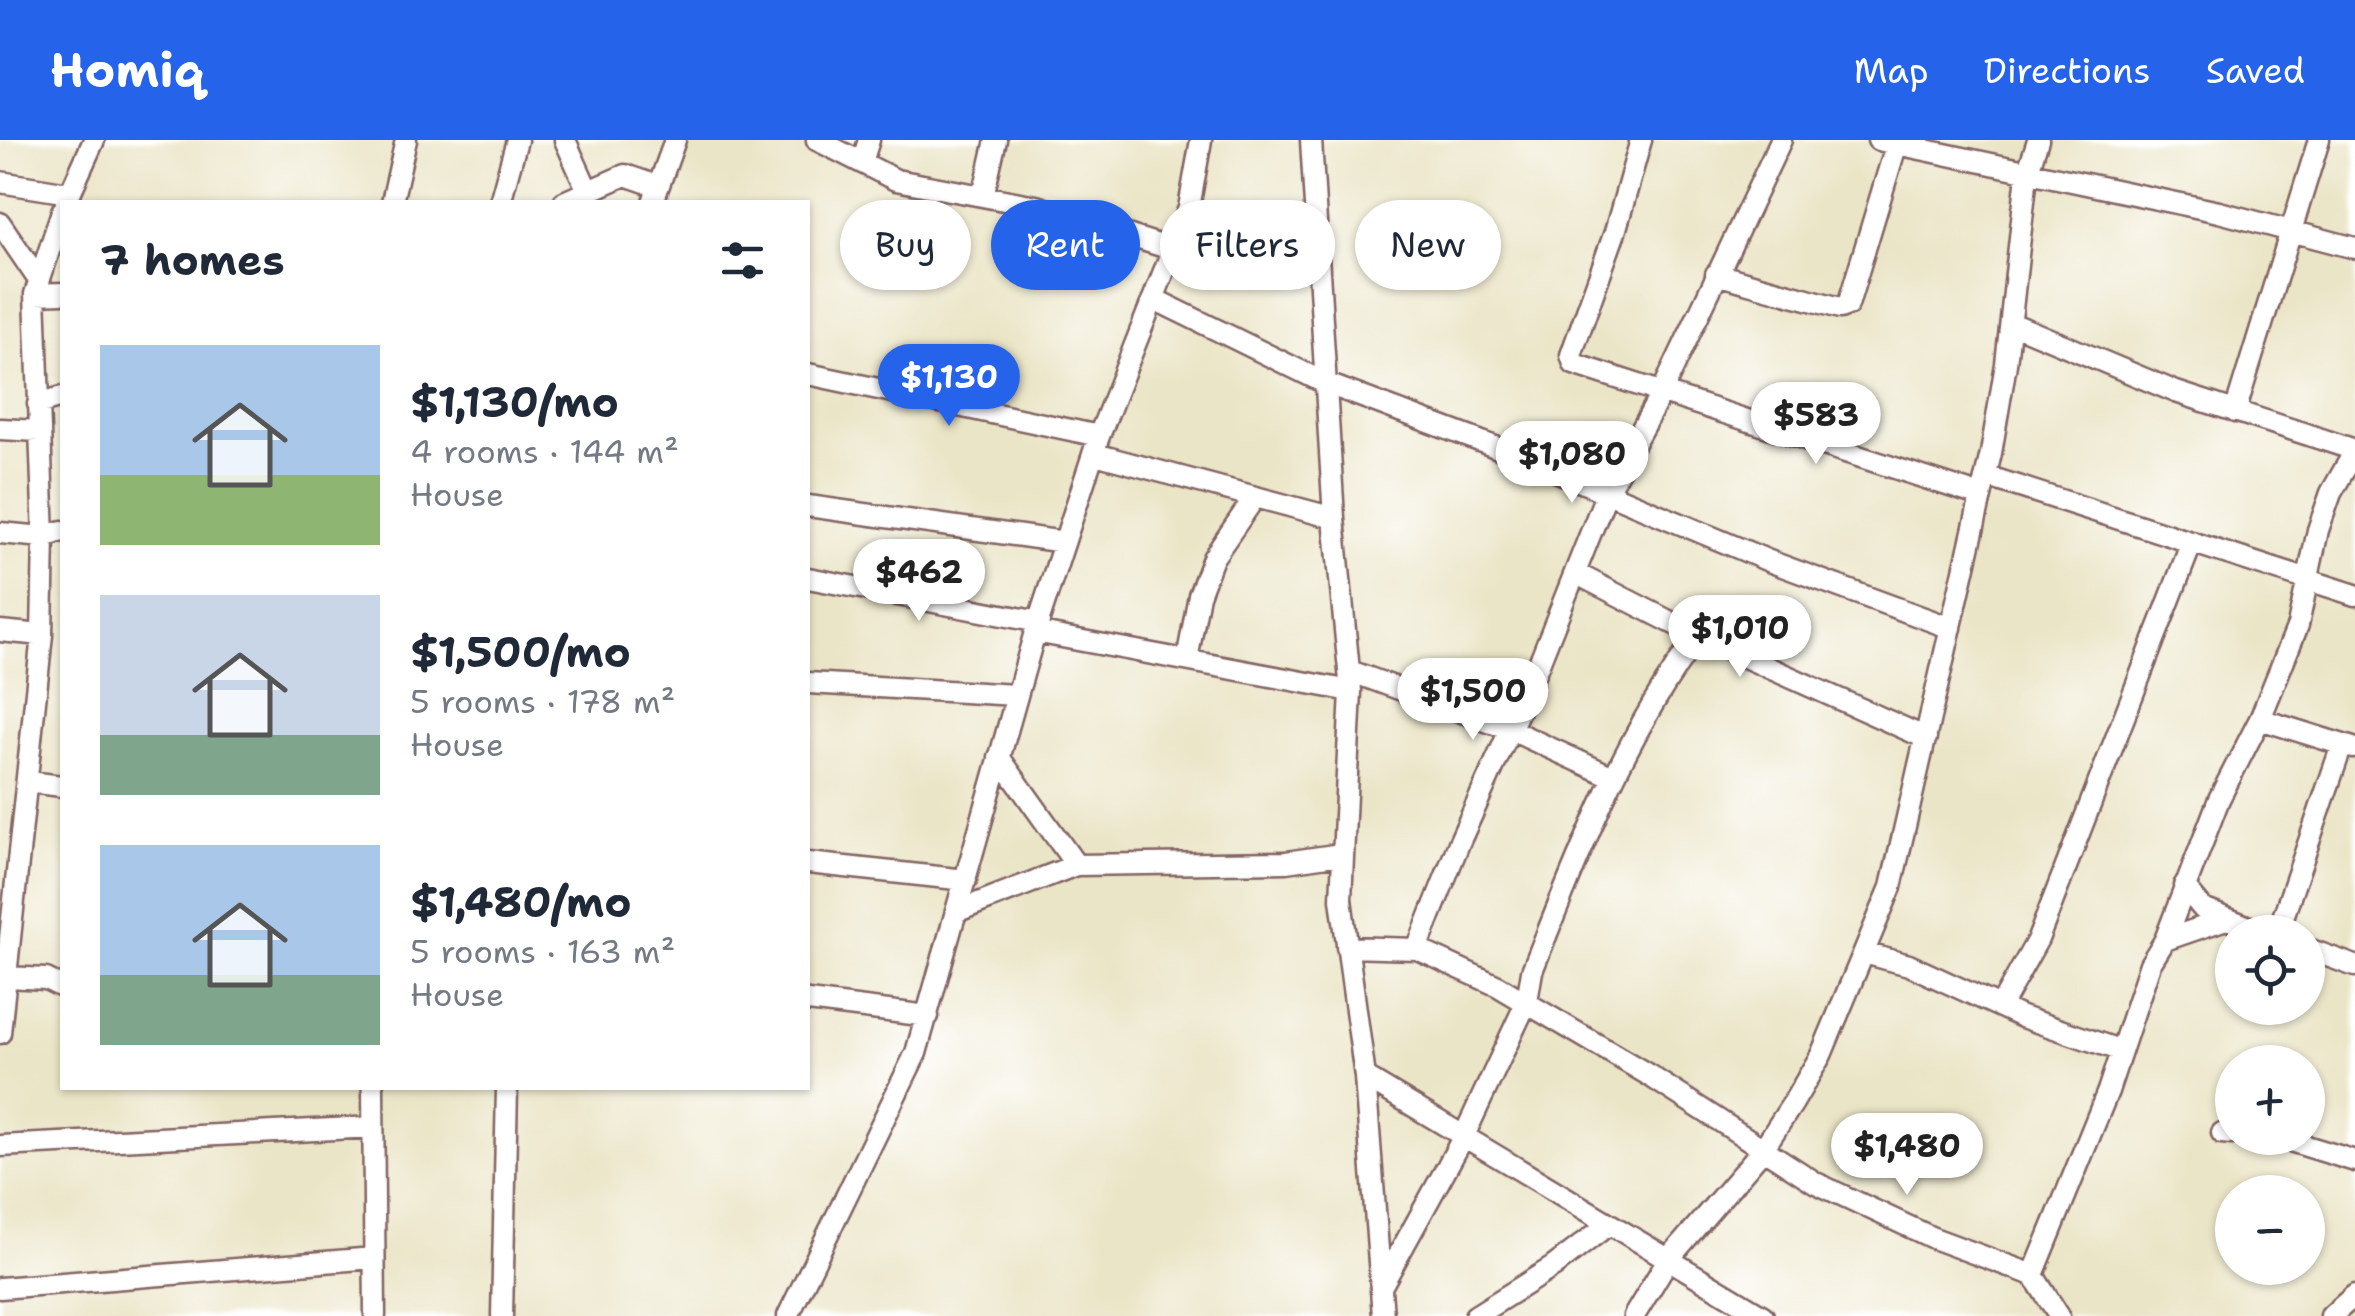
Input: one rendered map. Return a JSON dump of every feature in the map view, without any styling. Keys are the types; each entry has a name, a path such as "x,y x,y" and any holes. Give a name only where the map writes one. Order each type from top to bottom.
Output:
{"street":[{"path":"67,200 94,140"},
{"path":"392,200 406,140"},
{"path":"501,200 516,140"},
{"path":"565,140 586,190"},
{"path":"568,200 625,174 655,194 675,140"},
{"path":"817,140 896,180 1036,206 1160,246"},
{"path":"862,162 869,140"},
{"path":"982,196 996,140"},
{"path":"1191,200 1201,140"},
{"path":"1310,140 1334,518 1351,681 1349,782 1341,854 1347,946 1365,1077 1383,1316"},
{"path":"1641,140 1616,232 1570,355 1574,364 1662,394 2192,542 2355,595"},
{"path":"1417,949 1607,492 1662,394 1781,140"},
{"path":"1634,1316 1667,1261 1764,1150 1821,1055 1891,887 1984,486 2011,324 2028,174 2038,140"},
{"path":"2234,412 2319,140"},
{"path":"1716,274 1840,308 1848,305 1887,143 2218,212 2355,248"},
{"path":"5,188 60,201"},
{"path":"0,1033 8,977 10,868 30,782 53,534 39,431 36,286 60,219"},
{"path":"0,223 36,286 60,292"},
{"path":"788,1316 899,1094 928,1016 1016,695 1064,542 1097,445 1160,289"},
{"path":"1156,300 1325,382 1607,492 1769,561 1951,628"},
{"path":"2011,324 2234,412 2355,450 2331,493 2318,530 2298,625 2260,718 2219,800 2164,940 2150,964 2108,1091 2033,1276"},
{"path":"810,374 1097,445 1255,497 1334,518"},
{"path":"38,404 60,398"},
{"path":"0,430 39,431"},
{"path":"1187,660 1199,595 1212,558 1255,497"},
{"path":"810,506 1064,542"},
{"path":"0,533 53,534"},
{"path":"2001,1005 2038,939 2192,542"},
{"path":"1576,574 1698,636 1926,738"},
{"path":"810,578 1187,660 1351,681 1511,730 1611,776"},
{"path":"0,631 42,635"},
{"path":"1380,1289 1464,1136 1527,1001 1532,971 1611,776 1648,708 1698,636"},
{"path":"810,684 1016,695"},
{"path":"2260,718 2348,747 2284,915"},
{"path":"999,757 1076,866"},
{"path":"30,782 60,786"},
{"path":"958,911 1076,866 1286,862 1341,854"},
{"path":"810,863 966,880"},
{"path":"2184,886 2193,903 2218,915"},
{"path":"2164,940 2215,923"},
{"path":"1347,946 1417,949 1527,1001 1816,1183 1932,1238 2033,1276 2059,1316"},
{"path":"1864,953 1908,965 2119,1050"},
{"path":"2325,956 2355,966"},
{"path":"8,977 46,980 60,986"},
{"path":"810,1002 928,1016"},
{"path":"1365,1077 1763,1316"},
{"path":"373,1090 375,1316"},
{"path":"502,1316 507,1090"},
{"path":"0,1146 373,1126"},
{"path":"2325,1152 2355,1161"},
{"path":"1475,1316 1552,1267 1609,1224"},
{"path":"0,1288 374,1258"},
{"path":"2331,1316 2355,1295"}]}
